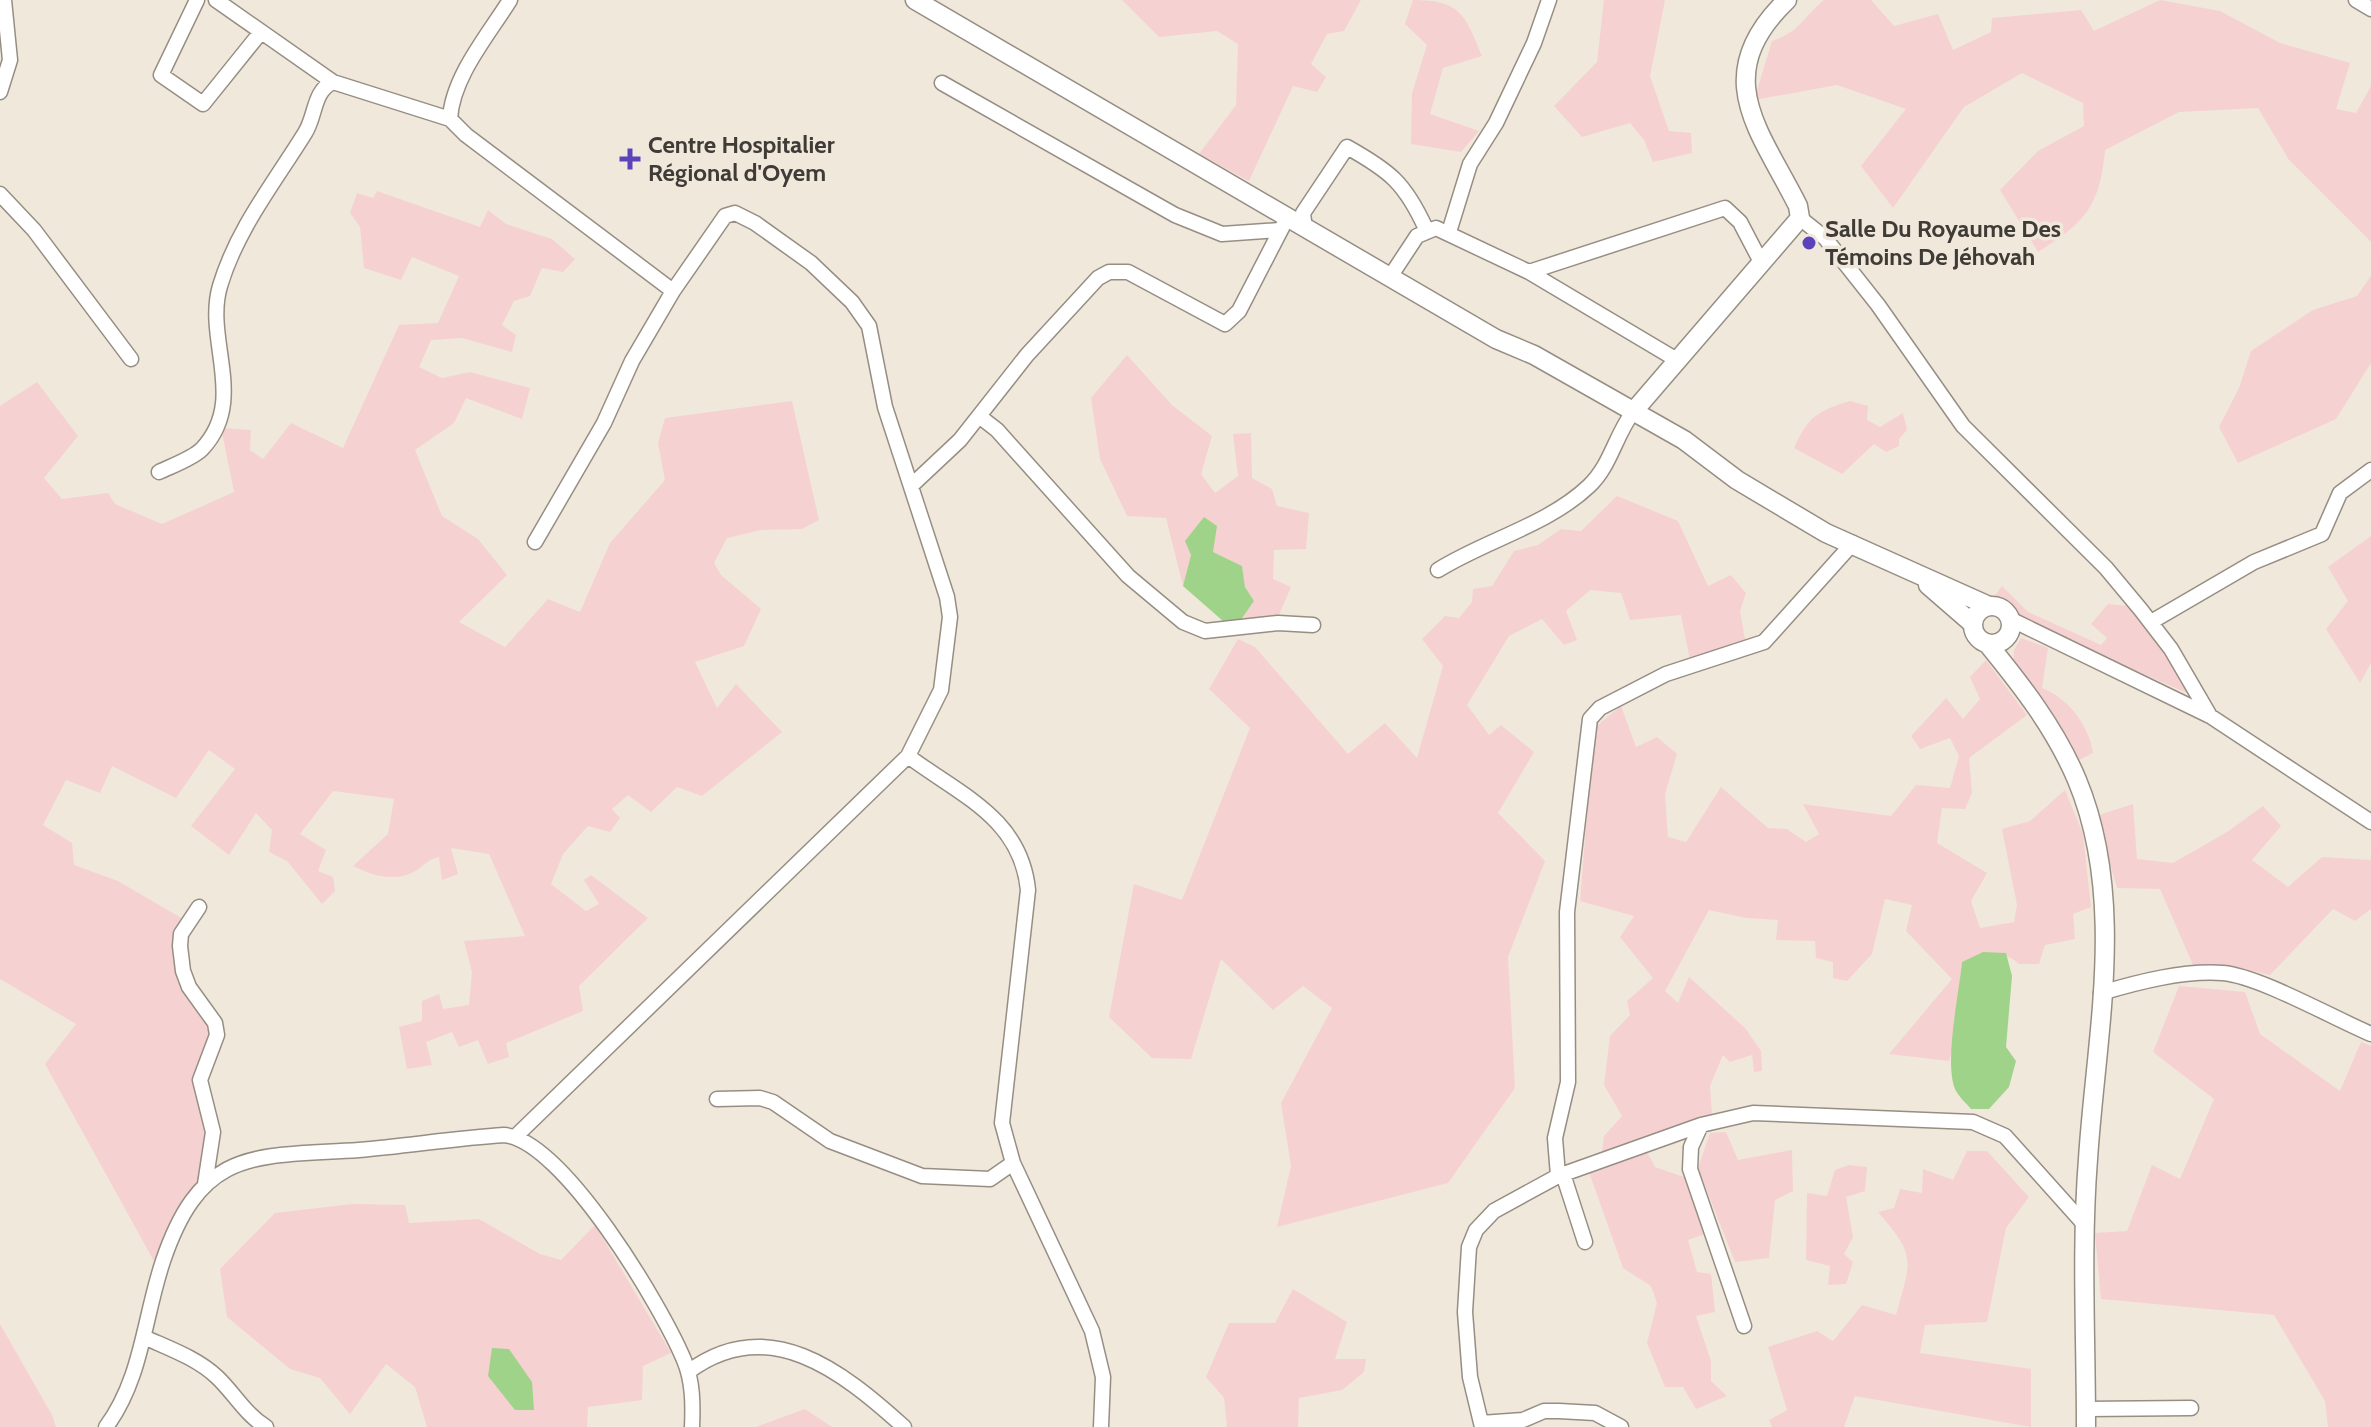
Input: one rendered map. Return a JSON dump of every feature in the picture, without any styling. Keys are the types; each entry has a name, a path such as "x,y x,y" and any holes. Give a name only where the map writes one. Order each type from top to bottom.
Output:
{"main road":[{"path":"915,0 1284,224 1305,229 1705,454 1737,480 1826,533 2005,612 2010,619 2008,636 1996,643 1987,643"},
{"path":"1633,412 1800,218 1798,206 1754,125 1746,93 1746,74 1752,51 1761,33 1787,0"},
{"path":"1911,570 1973,624 1980,639 1987,643 2052,730 2086,808 2103,909 2106,950 2084,1224 2086,1418"},
{"path":"1973,624 1975,616 1989,606"}],"street":[{"path":"1,85 10,60 4,0"},
{"path":"197,0 161,75 203,104 261,32"},
{"path":"216,0 333,82 450,119 466,135 673,291"},
{"path":"450,119 453,100 466,72 510,0"},
{"path":"1449,232 1470,164 1496,123 1534,43 1549,0"},
{"path":"2356,0 2371,9"},
{"path":"159,472 201,450 219,417 226,379 213,321 214,306 229,257 309,126 319,93 333,82"},
{"path":"942,83 1175,215 1222,234 1284,224"},
{"path":"1305,229 1303,213 1347,147 1394,175 1412,199 1426,229"},
{"path":"0,194 19,212 131,359"},
{"path":"1529,272 1725,208 1740,222 1762,264"},
{"path":"516,1136 908,756 941,690 950,631 947,597 885,407 869,326 852,302 811,263 755,223 735,213 725,216 673,291 621,381 604,423 535,542"},
{"path":"1800,218 1825,238 1878,305 1963,426 2106,568 2151,622 2185,671 2210,716"},
{"path":"911,486 935,467 1027,355 1098,278 1109,272 1128,272 1225,324 1239,311 1284,224"},
{"path":"1426,229 1449,232 1529,272 1677,360"},
{"path":"1390,277 1405,249 1426,229"},
{"path":"1438,570 1496,538 1544,517 1590,485 1606,465 1620,430 1633,412"},
{"path":"979,416 997,430 1128,576 1183,622 1205,631 1278,623 1313,625"},
{"path":"2151,622 2254,562 2322,534 2340,493 2371,470"},
{"path":"1585,1242 1560,1175 1555,1138 1568,1082 1567,912 1590,719 1600,708 1666,674 1764,642 1853,543"},
{"path":"2010,619 2210,716 2371,822"},
{"path":"908,756 997,821 1022,856 1027,902 1002,1100 1005,1140 1092,1331 1103,1377 1101,1427"},
{"path":"199,907 181,934 180,946 183,971 189,987 215,1023 217,1035 200,1080 213,1132 205,1184"},
{"path":"2101,993 2160,980 2224,973 2262,984 2371,1034"},
{"path":"717,1099 760,1098 773,1102 830,1141 922,1176 990,1179 1013,1163"},
{"path":"1621,1427 1595,1413 1559,1411 1544,1411 1523,1420 1482,1425 1470,1377 1465,1312 1469,1247 1476,1230 1494,1211 1560,1175 1701,1125 1753,1113 1973,1122 1993,1129 2018,1148 2084,1224"},
{"path":"1701,1125 1691,1147 1690,1169 1744,1326"},
{"path":"106,1427 125,1398 163,1261 178,1227 205,1184 226,1169 267,1154 516,1136 525,1139 555,1167 601,1220 632,1266 688,1372 692,1427"},
{"path":"144,1337 191,1358 216,1376 251,1417 266,1427"},
{"path":"688,1372 706,1359 734,1346 756,1344 774,1347 846,1378 904,1427"},
{"path":"2086,1418 2191,1408"}],"shaded area":[{"path":"1122,0 1361,0 1344,31 1327,34 1311,64 1326,77 1317,92 1293,86 1249,181 1199,154 1236,105 1238,44 1217,31 1159,37"},
{"path":"1413,0 1441,3 1459,12 1482,56 1443,68 1430,114 1479,131 1461,152 1411,144 1412,93 1427,45 1405,24"},
{"path":"1604,0 1665,0 1650,76 1669,131 1691,133 1692,153 1653,162 1644,140 1630,123 1582,137 1554,106 1597,62"},
{"path":"1824,0 1871,0 1894,26 1938,14 1953,50 1991,32 1992,18 2081,10 2094,31 2160,0 2220,11 2280,43 2350,63 2336,109 2356,113 2371,86 2371,242 2289,160 2258,108 2179,112 2105,150 2099,185 2087,211 2068,232 2038,252 2000,190 2038,151 2084,126 2083,103 2022,73 1964,107 1893,208 1861,166 1906,109 1837,85 1754,100 1772,41 1795,29"},
{"path":"377,191 480,227 488,210 506,224 552,239 575,259 563,272 542,268 530,296 514,301 502,325 516,335 512,352 462,338 431,340 419,367 442,378 470,372 530,388 522,419 466,398 454,423 415,450 442,516 478,539 507,575 459,622 505,647 548,599 580,612 610,543 665,480 658,443 665,418 792,401 819,520 802,529 761,530 727,538 714,563 721,575 761,609 744,646 695,662 717,708 736,684 782,732 702,796 677,787 651,812 628,795 612,809 620,818 610,832 588,826 563,854 551,884 586,911 599,904 584,880 591,875 648,918 579,986 583,1011 506,1043 509,1057 488,1064 478,1040 459,1047 452,1032 426,1042 432,1065 407,1069 399,1027 422,1021 422,1001 439,994 443,1009 469,1005 472,972 464,941 525,936 489,854 451,848 458,874 442,880 439,857 401,876 385,877 361,870 353,866 388,834 394,799 333,791 300,834 326,850 318,871 333,877 335,891 322,904 287,861 269,852 272,830 256,813 229,855 191,826 235,769 209,750 176,798 112,766 100,793 66,780 43,825 72,843 74,865 118,881 183,919 176,938 210,1039 196,1074 208,1131 200,1182 155,1263 45,1064 76,1024 0,979 0,406 37,382 78,436 44,478 62,499 108,493 115,504 162,524 234,492 221,428 251,430 250,450 263,459 291,423 343,448 399,325 438,323 459,276 412,257 401,280 364,268 360,227 350,213 357,193 373,198"},
{"path":"2371,276 2371,363 2336,419 2238,463 2219,427 2239,388 2251,351 2313,310 2357,296"},
{"path":"1127,355 1172,405 1212,436 1201,474 1215,493 1238,476 1233,434 1251,433 1252,478 1272,489 1277,506 1309,513 1306,549 1274,550 1273,579 1291,587 1278,617 1238,624 1254,601 1245,587 1242,566 1213,552 1191,555 1183,586 1166,518 1127,516 1100,459 1091,398"},
{"path":"1850,401 1868,406 1867,420 1880,427 1903,413 1907,430 1899,439 1899,446 1886,452 1874,444 1842,474 1794,448 1815,416"},
{"path":"1617,496 1678,521 1708,586 1731,575 1746,593 1740,611 1746,645 1690,660 1681,615 1630,620 1621,593 1590,590 1566,611 1577,640 1564,645 1542,619 1509,636 1467,705 1489,735 1501,725 1534,752 1498,813 1545,861 1508,957 1515,1088 1448,1183 1277,1227 1291,1166 1281,1103 1332,1008 1303,986 1273,1010 1221,959 1191,1059 1152,1058 1109,1017 1134,884 1182,900 1250,728 1209,689 1238,639 1255,647 1348,754 1385,723 1417,758 1443,666 1422,639 1445,616 1459,618 1472,602 1473,589 1492,586 1514,551 1538,545 1561,529 1581,531"},
{"path":"1204,517 1217,526 1213,552 1242,566 1245,587 1254,601 1238,624 1223,621 1183,586 1191,555 1185,541"},
{"path":"2371,536 2371,663 2360,683 2326,629 2348,601 2328,567"},
{"path":"2002,586 2028,612 2101,645 2107,638 2091,624 2108,604 2128,606 2191,690 2187,693 1987,606"},
{"path":"2021,638 2048,648 2042,688 2060,698 2076,714 2087,732 2093,753 2073,763 2013,669 2014,650"},
{"path":"1986,660 2027,715 1969,758 1972,793 1965,809 1942,808 1937,843 1987,873 1971,901 1980,928 2014,922 2017,905 2002,829 2030,821 2065,790 2083,834 2091,907 2073,914 2075,939 2045,945 2039,964 2019,964 1992,953 1962,962 1955,1040 1949,1061 1889,1054 1952,979 1906,931 1912,905 1885,899 1872,954 1847,981 1833,978 1833,962 1816,958 1815,941 1776,940 1778,920 1746,918 1709,910 1665,991 1678,1003 1689,977 1745,1028 1761,1051 1762,1071 1754,1072 1752,1055 1730,1062 1723,1055 1710,1086 1712,1116 1602,1152 1604,1136 1622,1116 1604,1085 1610,1036 1630,1015 1627,1001 1653,978 1620,937 1634,916 1580,901 1594,728 1621,706 1636,747 1657,737 1677,754 1665,794 1668,837 1686,842 1721,787 1768,828 1787,829 1806,842 1819,834 1803,804 1891,816 1916,785 1950,788 1959,756 1950,738 1920,749 1911,736 1946,698 1963,719 1980,699 1970,677"},
{"path":"2133,804 2137,859 2173,863 2227,832 2263,806 2281,826 2252,860 2288,887 2322,857 2371,860 2371,909 2355,921 2333,909 2270,975 2226,965 2193,965 2160,889 2117,888 2096,816"},
{"path":"1983,952 2006,953 2012,976 2006,1047 2016,1061 2009,1087 1989,1109 1971,1109 1955,1089 1952,1045 1962,962"},
{"path":"2179,986 2245,992 2260,1034 2340,1091 2361,1042 2371,1046 2371,1427 2328,1427 2325,1401 2274,1315 2101,1299 2095,1233 2127,1231 2152,1165 2180,1179 2214,1099 2153,1052"},
{"path":"1726,1132 1738,1160 1792,1150 1793,1191 1775,1200 1769,1258 1735,1262 1698,1168 1710,1133"},
{"path":"1967,1151 1987,1151 2029,1197 2006,1228 1987,1322 1925,1325 1920,1353 2031,1369 2031,1427 1855,1396 1844,1427 1772,1427 1769,1420 1787,1410 1768,1347 1817,1331 1833,1341 1862,1305 1896,1315 1907,1260 1899,1239 1878,1212 1894,1208 1900,1189 1922,1193 1923,1169 1953,1180"},
{"path":"1647,1152 1655,1167 1684,1177 1705,1234 1688,1240 1697,1272 1711,1274 1715,1312 1696,1316 1711,1361 1711,1381 1727,1396 1696,1409 1683,1387 1665,1387 1647,1343 1657,1303 1651,1286 1623,1268 1589,1172"},
{"path":"1849,1165 1867,1167 1865,1191 1846,1197 1853,1237 1844,1254 1853,1262 1846,1284 1828,1285 1830,1266 1806,1260 1807,1193 1827,1196 1835,1170"},
{"path":"352,1204 405,1205 409,1223 479,1219 540,1254 561,1260 595,1225 671,1353 643,1366 642,1400 588,1407 587,1427 427,1427 415,1387 386,1364 350,1414 320,1378 290,1369 227,1317 220,1269 275,1213"},
{"path":"1293,1289 1347,1322 1335,1359 1366,1359 1364,1372 1342,1390 1299,1398 1298,1427 1227,1427 1224,1398 1206,1377 1229,1323 1275,1323"},
{"path":"0,1324 52,1415 56,1427 0,1427"},
{"path":"492,1348 509,1349 532,1382 534,1410 515,1410 488,1376"},
{"path":"805,1409 832,1427 756,1427"}],"place":[{"name":"Centre Hospitalier Régional d'Oyem","path":"630,159"},
{"name":"Salle Du Royaume Des Témoins De Jéhovah","path":"1809,243"}]}
